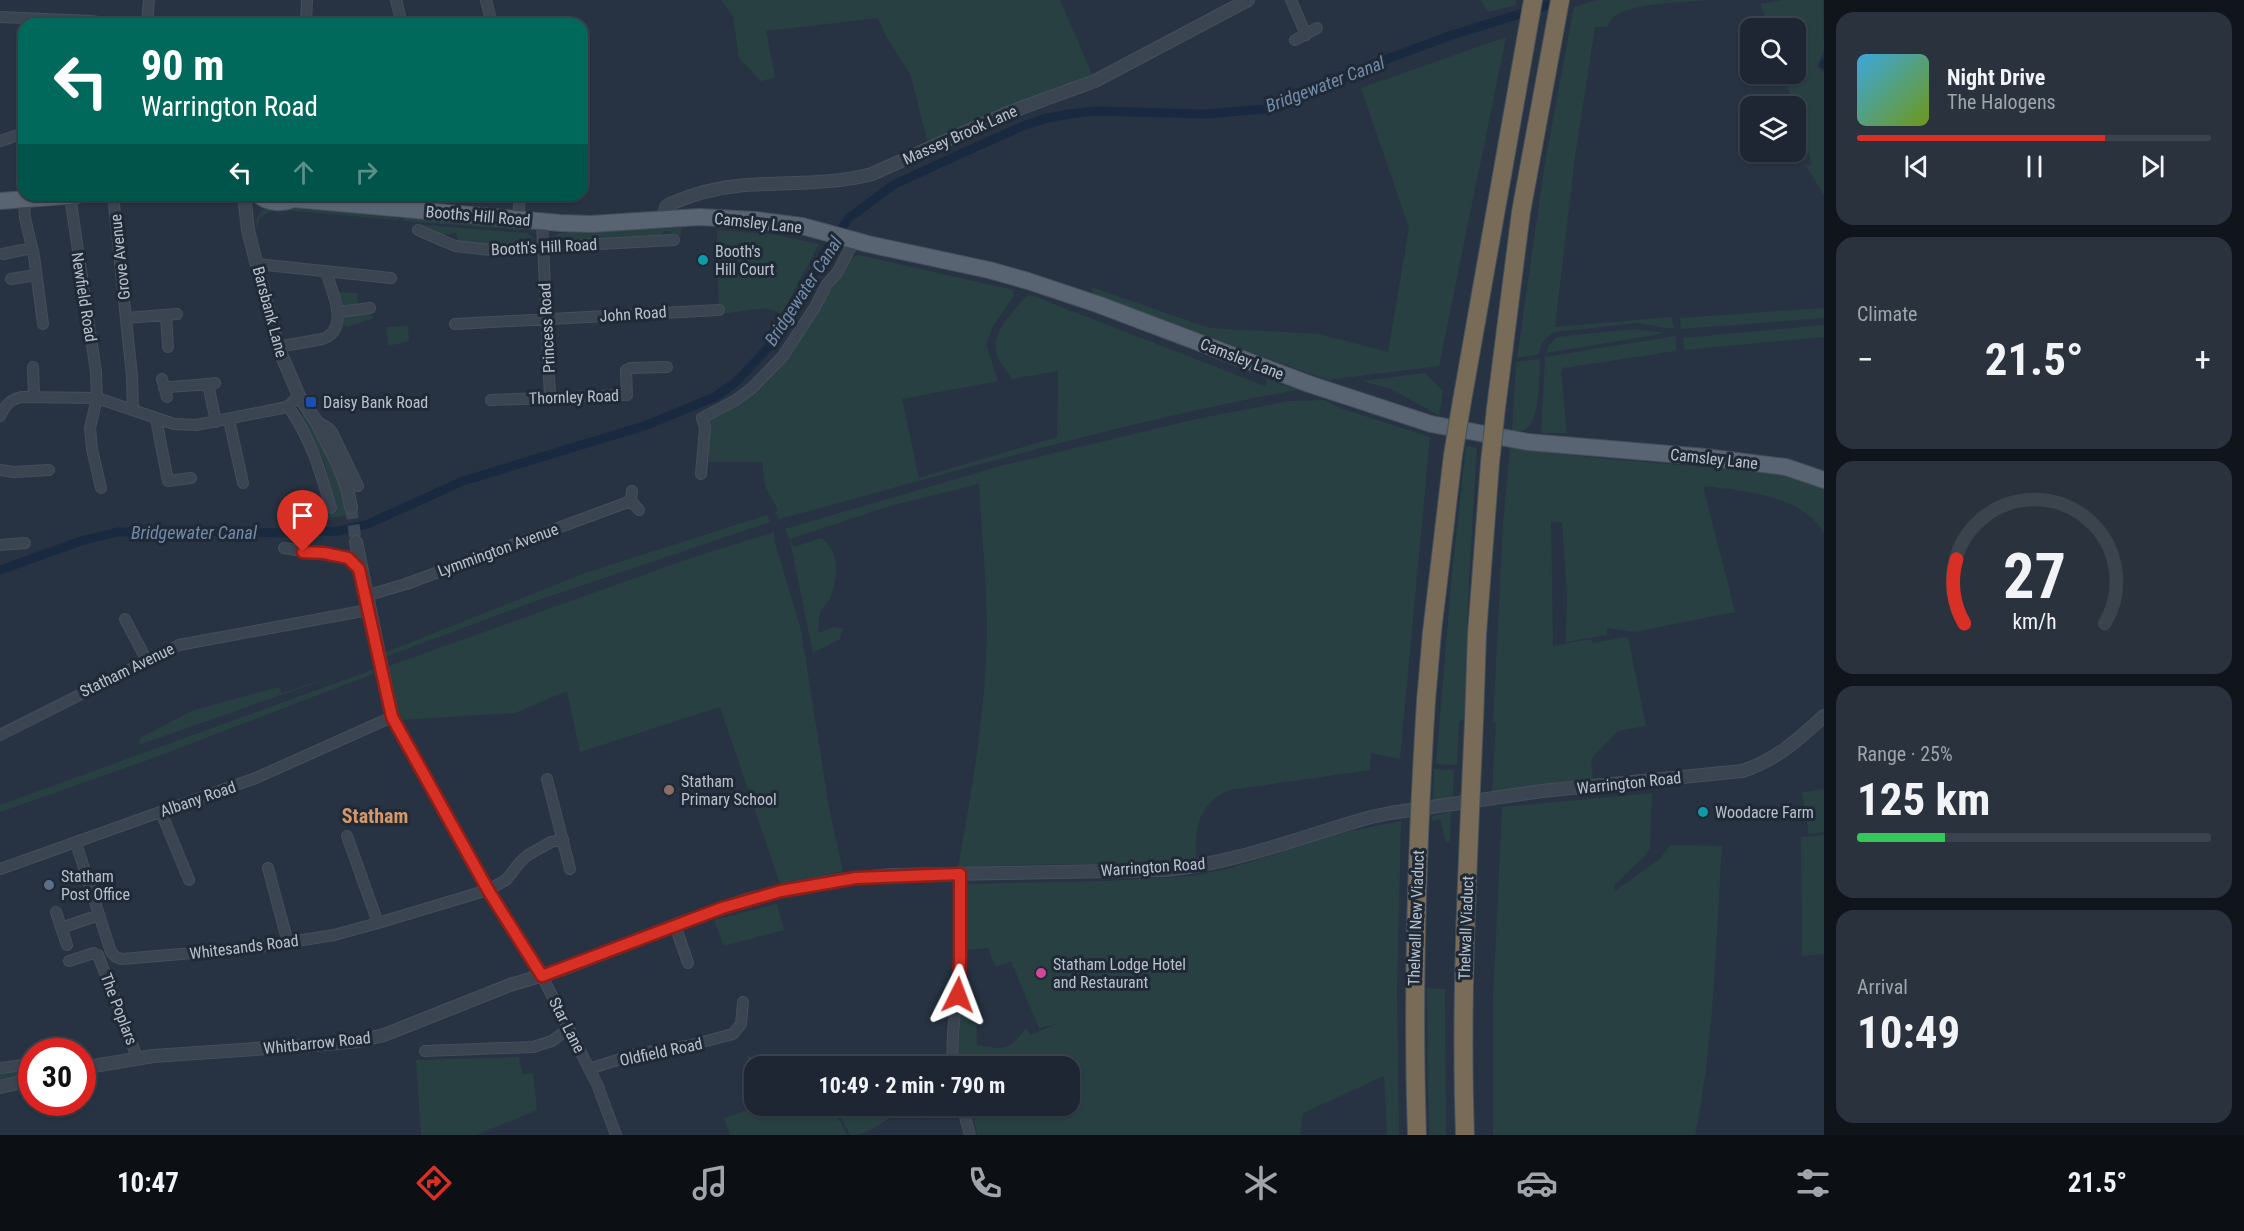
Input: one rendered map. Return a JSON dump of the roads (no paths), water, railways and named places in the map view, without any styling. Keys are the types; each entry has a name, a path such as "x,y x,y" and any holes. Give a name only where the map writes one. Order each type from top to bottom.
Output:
{"highway":[{"name":"Thelwall New Viaduct","path":"1417,1135 1414,975 1417,864 1426,701 1434,620 1453,455 1533,0"},
{"name":"Thelwall Viaduct","path":"1465,1135 1464,964 1477,634 1490,463 1521,212 1560,0"}],"main road":[{"path":"0,201 18,200"},
{"name":"Booths Hill Road","path":"329,201 542,222 591,224 664,218"},
{"name":"Camsley Lane","path":"664,218 710,217 802,226 851,240 988,270 1097,304 1343,396 1421,421 1476,434 1528,442 1705,457 1786,467 1824,480"}],"street":[{"path":"148,18 149,0"},
{"path":"306,18 307,0"},
{"path":"396,0 400,18"},
{"path":"486,0 490,18"},
{"name":"Massey Brook Lane","path":"664,218 668,206 704,192 737,186 837,182 872,174 1010,112 1095,81 1248,0"},
{"path":"1291,0 1300,37 1317,28"},
{"path":"0,18 18,19"},
{"path":"0,141 18,135"},
{"path":"24,201 43,324"},
{"name":"Newfield Road","path":"71,201 96,372 98,398 90,428 92,449 101,488"},
{"name":"Grove Avenue","path":"114,201 132,376 133,410"},
{"name":"Barsbank Lane","path":"244,201 246,223 278,347 299,396 316,421 338,464 351,507"},
{"path":"518,220 519,201"},
{"name":"Princess Road","path":"542,222 550,398"},
{"name":"Booth's Hill Road","path":"418,231 455,246 470,249 543,248 674,240"},
{"path":"701,474 705,428 702,418 736,400 752,388 783,356 798,335 827,284 837,273 851,240"},
{"path":"3,254 32,248"},
{"path":"257,264 391,278"},
{"path":"278,347 328,337 335,331 339,312 326,272"},
{"path":"11,279 36,275"},
{"path":"339,312 370,308"},
{"name":"John Road","path":"455,324 547,321 719,310"},
{"name":"Grove Avenue","path":"126,318 171,315 168,346"},
{"path":"33,367 34,397"},
{"name":"Thornley Road","path":"491,400 627,395 626,370 667,367"},
{"path":"164,388 183,384 197,386 212,384 216,422"},
{"path":"0,416 2,401 34,397 98,398 174,424 196,425 288,406 299,396"},
{"path":"288,406 316,455 331,508"},
{"path":"156,418 168,481 191,478"},
{"path":"229,420 243,483"},
{"name":"Barsbank Lane","path":"316,421 332,432 358,486"},
{"path":"0,470 14,472 49,470"},
{"name":"Lymmington Avenue","path":"365,596 406,584 634,501"},
{"path":"356,542 368,610"},
{"path":"0,545 26,543"},
{"path":"284,548 348,558 359,569"},
{"name":"Statham Avenue","path":"0,735 179,645 368,610"},
{"name":"Star Lane","path":"368,610 392,717 488,890 542,976 603,1097 616,1135"},
{"path":"125,619 147,661"},
{"name":"Albany Road","path":"0,869 256,778 392,717"},
{"name":"Warrington Road","path":"542,976 746,900 839,880 891,875 1166,870 1193,867 1223,861 1381,815 1542,791 1742,771 1779,754 1824,717"},
{"path":"547,779 547,802 562,839 570,869"},
{"path":"161,812 189,880"},
{"path":"347,836 378,923"},
{"name":"Whitesands Road","path":"76,843 111,952 122,959 223,952 288,943 334,935 378,923 488,890 506,880 528,855 551,842 562,839"},
{"path":"268,868 288,943"},
{"path":"952,1056 960,959 960,874"},
{"path":"56,912 67,945"},
{"path":"61,928 99,915"},
{"path":"675,925 689,963"},
{"name":"The Poplars","path":"69,962 93,953 98,955 137,1057"},
{"name":"Whitbarrow Road","path":"96,1065 137,1057 358,1041 384,1035 510,985 542,976"},
{"name":"Oldfield Road","path":"589,1069 636,1054 687,1046 733,1034 741,1024 742,1002"},
{"path":"425,1051 532,1047 552,1041 568,1029"},
{"path":"0,1068 18,1066"},
{"path":"0,1087 18,1083"},
{"path":"965,1116 970,1135"}],"waterway":[{"name":"Bridgewater Canal","path":"0,570 81,541 117,532 339,531 368,524 463,481 644,426 715,397 736,382 778,337 791,318 823,255 849,218 893,185 1023,126 1047,118 1095,111 1207,114 1264,109 1292,100 1387,59 1449,36 1561,1"},
{"path":"1824,60 1821,65 1824,67"}],"tunnel":[{"path":"351,507 356,542"}],"place":[{"name":"Booth's Hill Court","path":"703,260"},
{"name":"Daisy Bank Road","path":"311,402"},
{"name":"Statham Primary School","path":"669,790"},
{"name":"Woodacre Farm","path":"1703,812"},
{"name":"Statham Post Office","path":"49,885"},
{"name":"Statham Lodge Hotel and Restaurant","path":"1041,973"}],"district":[{"name":"Statham","path":"375,816"}]}
